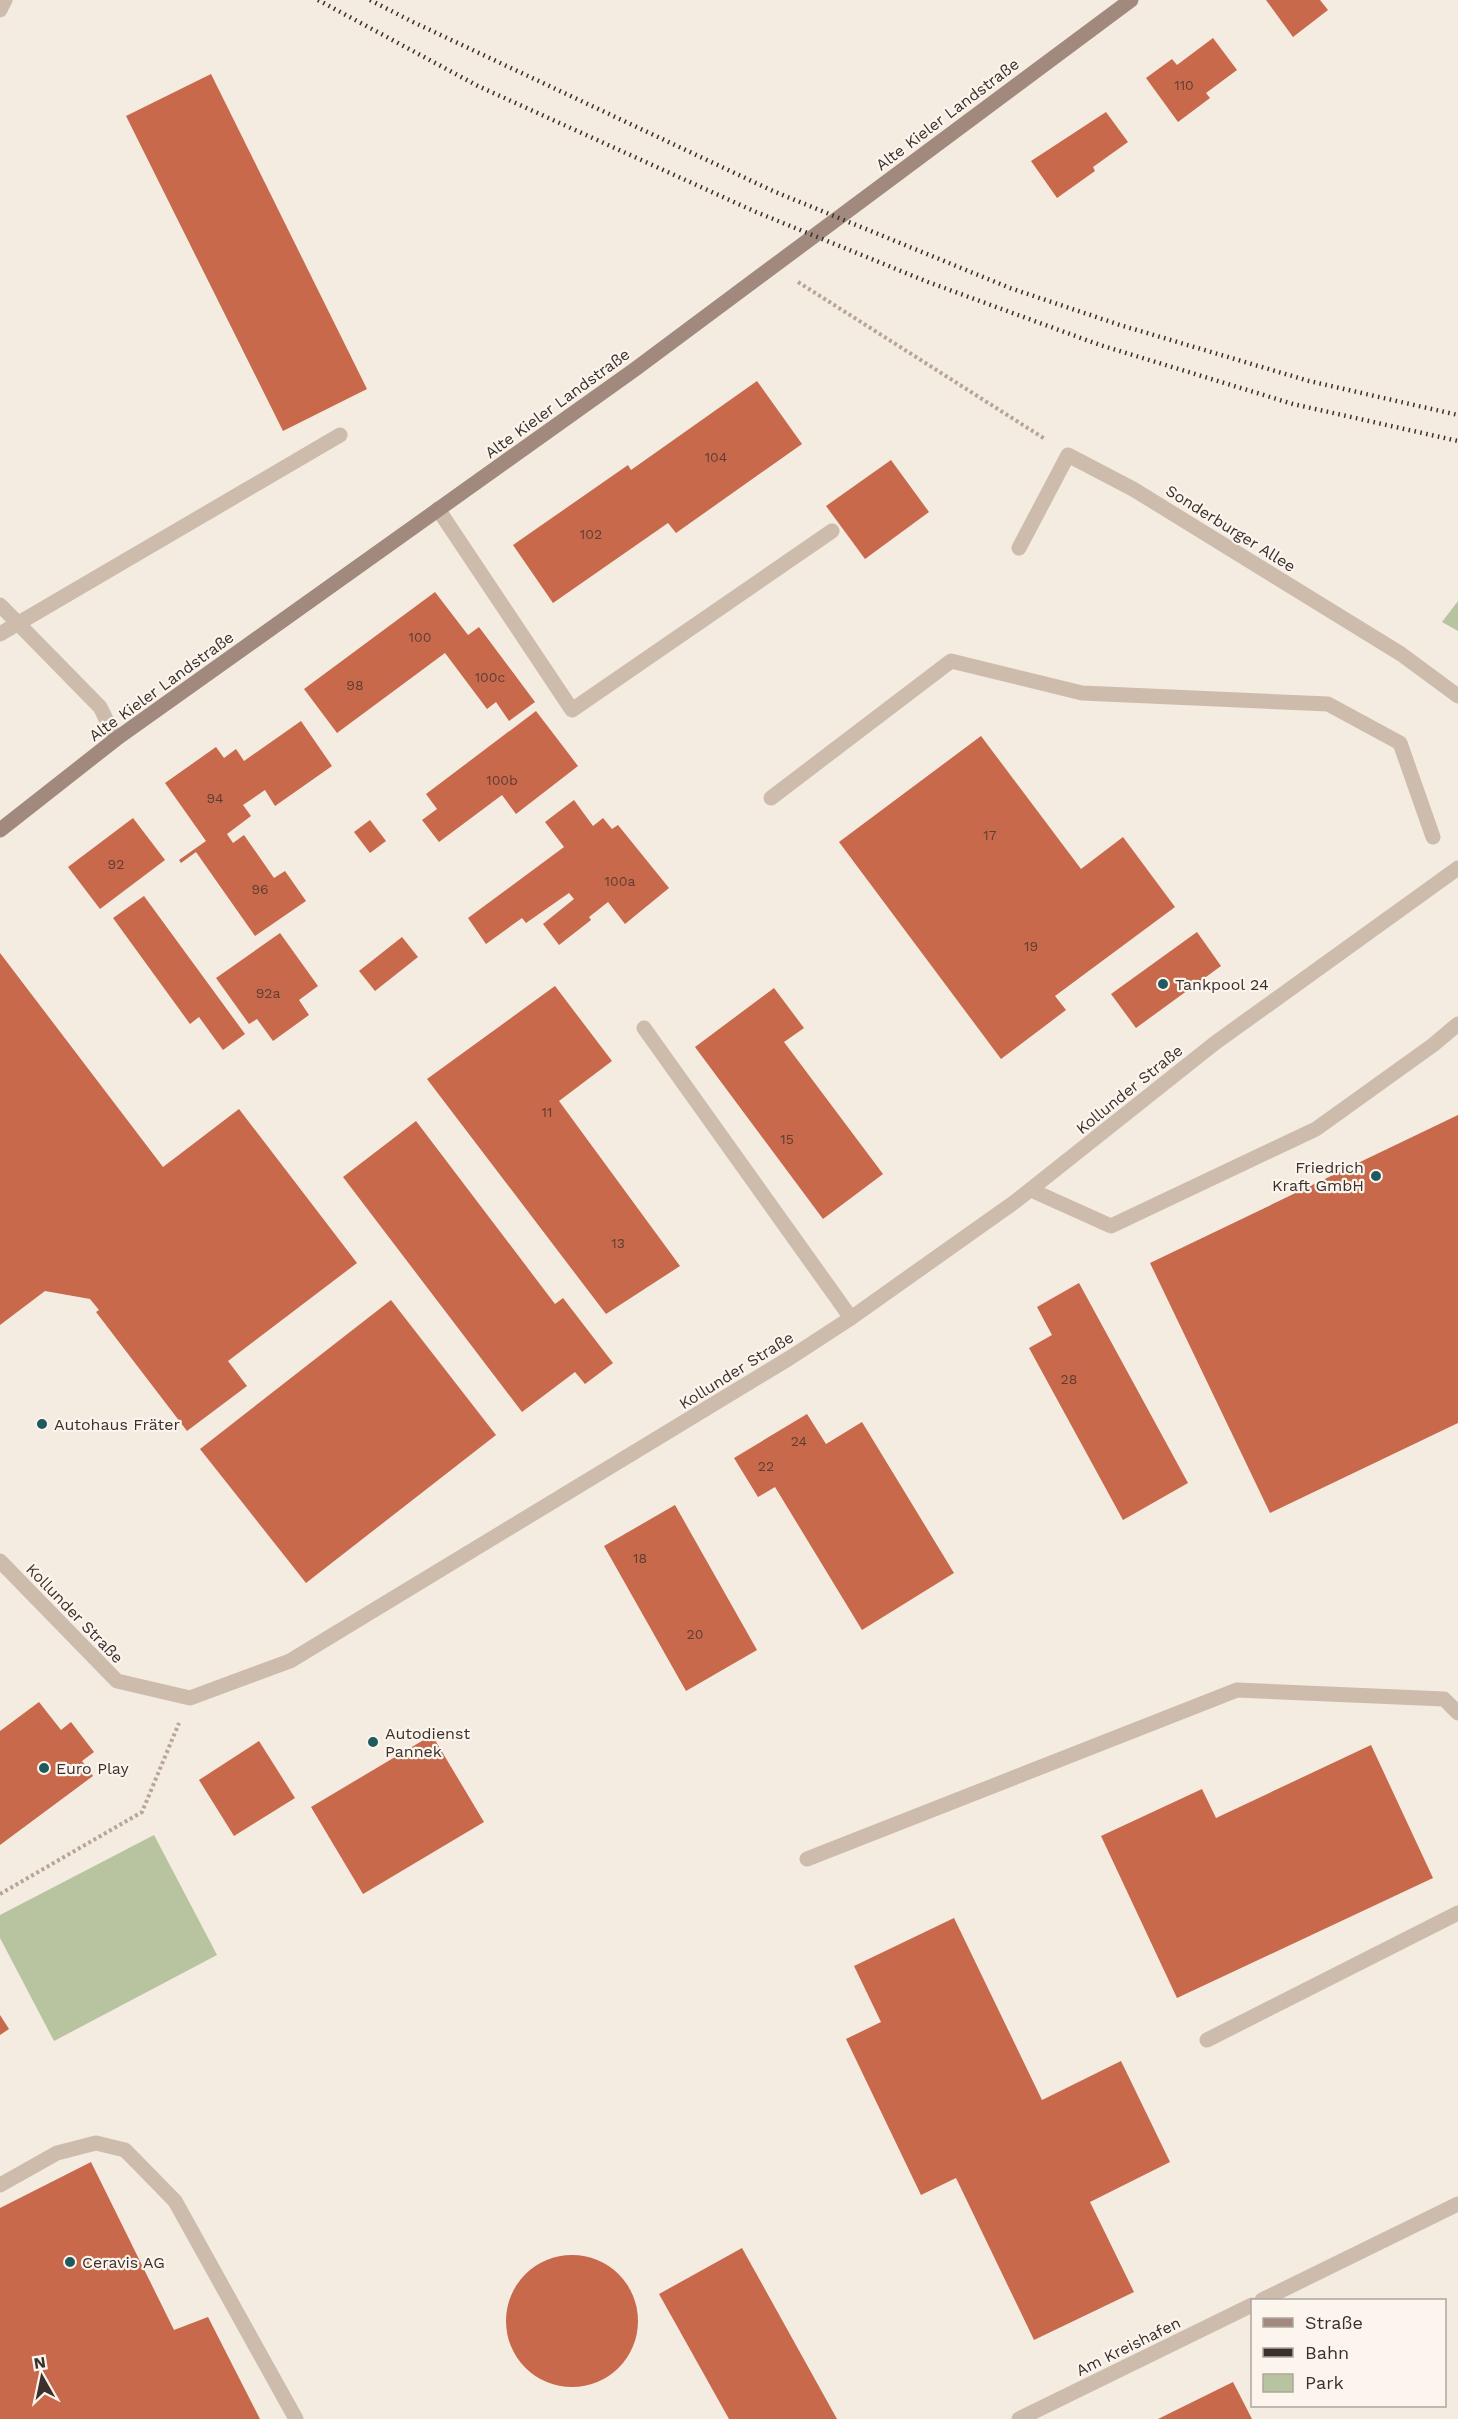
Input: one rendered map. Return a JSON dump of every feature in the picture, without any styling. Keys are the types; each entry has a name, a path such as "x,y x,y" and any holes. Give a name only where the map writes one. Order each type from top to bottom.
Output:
{"street":[{"path":"0,10 5,0"},
{"name":"Alte Kieler Landstraße","path":"0,830 116,739 634,370 1131,0"},
{"path":"0,634 340,435"},
{"path":"1019,548 1068,455"},
{"name":"Sonderburger Allee","path":"1068,455 1133,489 1401,654 1458,696"},
{"path":"438,509 572,710 832,531"},
{"path":"0,605 100,707 116,739"},
{"path":"771,798 951,661 1082,693 1328,704 1400,743 1433,837"},
{"name":"Kollunder Straße","path":"0,1561 117,1681 190,1698 290,1661 788,1359 851,1318 1031,1190 1215,1043 1456,873"},
{"path":"1031,1190 1111,1226 1316,1129 1433,1046 1458,1024"},
{"path":"644,1028 851,1318"},
{"path":"807,1859 1237,1690 1444,1699 1458,1713"},
{"path":"1207,2040 1458,1913"},
{"path":"0,2185 57,2153 96,2143 125,2150 175,2201 296,2419"},
{"path":"1266,2299 1458,2204"},
{"name":"Am Kreishafen","path":"1019,2419 1251,2305"}],"path":[{"path":"773,266 1029,427 1068,455"},
{"path":"0,1894 142,1812 190,1698"}],"green space":[{"path":"1458,601 1458,631 1442,622"},
{"path":"154,1835 217,1955 54,2041 0,1938 0,1915"}],"building":[{"path":"1266,0 1320,0 1328,10 1293,37"},
{"path":"1213,38 1237,70 1206,93 1210,98 1178,122 1146,78 1172,59 1177,65"},
{"path":"211,74 367,389 283,431 126,116"},
{"path":"1106,112 1128,142 1093,167 1095,171 1057,198 1031,161"},
{"path":"757,381 802,444 676,533 668,523 553,603 513,545 628,465 631,470"},
{"path":"891,460 929,512 865,559 826,506"},
{"path":"435,592 468,635 479,627 535,702 509,721 496,702 487,709 445,653 337,733 304,689"},
{"path":"536,711 578,766 516,814 502,795 439,842 422,820 437,809 426,794"},
{"path":"301,721 332,766 275,806 265,790 243,805 251,816 227,834 233,843 244,835 274,878 285,871 306,901 255,936 196,852 181,863 179,860 206,841 165,783 216,747 224,758 236,749 244,761"},
{"path":"981,736 1081,869 1123,837 1175,907 1055,996 1066,1010 1001,1059 839,842"},
{"path":"574,800 593,826 603,818 612,829 618,825 669,888 625,924 608,902 589,917 591,920 559,945 543,924 574,899 569,893 526,923 522,918 486,944 468,918 564,847 545,822"},
{"path":"133,818 165,860 100,909 68,867"},
{"path":"370,820 386,841 370,853 354,832"},
{"path":"144,896 245,1034 223,1050 199,1017 190,1024 113,918"},
{"path":"1197,932 1221,966 1136,1028 1111,994"},
{"path":"280,933 318,986 299,1000 309,1015 273,1041 257,1019 249,1024 216,978"},
{"path":"402,937 418,957 375,991 359,971"},
{"path":"0,953 163,1167 239,1109 357,1263 228,1361 247,1386 187,1431 96,1312 99,1310 90,1299 45,1291 0,1325"},
{"path":"555,986 612,1061 559,1101 680,1266 606,1314 427,1079"},
{"path":"774,988 804,1028 784,1042 883,1174 823,1219 695,1047"},
{"path":"1458,1115 1458,1423 1270,1513 1150,1263"},
{"path":"416,1121 555,1304 563,1298 613,1363 585,1384 575,1372 522,1412 343,1177"},
{"path":"1079,1283 1188,1483 1123,1520 1029,1348 1052,1335 1037,1307"},
{"path":"391,1300 496,1435 306,1583 200,1449"},
{"path":"807,1414 826,1444 862,1422 954,1573 862,1630 775,1487 758,1497 734,1458"},
{"path":"675,1505 757,1650 686,1691 604,1546"},
{"name":"Euro Play","path":"39,1702 61,1730 71,1722 94,1752 82,1761 93,1776 0,1845 0,1731"},
{"path":"432,1735 484,1822 363,1894 311,1807"},
{"path":"259,1741 295,1798 234,1836 199,1780"},
{"path":"1371,1745 1433,1878 1177,1998 1101,1836 1202,1789 1216,1818"},
{"path":"954,1918 1042,2100 1121,2061 1170,2162 1090,2202 1134,2292 1034,2340 956,2178 921,2195 846,2039 881,2022 854,1966"},
{"path":"0,2015 9,2029 0,2035"},
{"name":"Ceravis AG","path":"91,2162 174,2330 208,2317 260,2419 0,2419 0,2208"},
{"path":"742,2248 837,2419 729,2419 659,2294"},
{"path":"572,2255 597,2260 609,2266 627,2284 633,2296 638,2321 633,2346 627,2358 609,2376 597,2382 572,2387 547,2382 535,2376 517,2358 511,2346 506,2321 511,2296 517,2284 535,2266 547,2260"},
{"path":"1233,2382 1252,2419 1158,2419"}],"railway":[{"path":"318,0 478,86 756,212 928,282 1100,345 1293,404 1458,441"},
{"path":"370,0 773,191 1010,288 1120,325 1309,381 1458,415"}],"place":[{"name":"Tankpool 24","path":"1163,984"},
{"name":"Friedrich Kraft GmbH","path":"1376,1176"},
{"name":"Autohaus Fräter","path":"42,1424"},
{"name":"Autodienst Pannek","path":"373,1742"},
{"name":"Euro Play","path":"44,1768"},
{"name":"Ceravis AG","path":"70,2262"}]}
